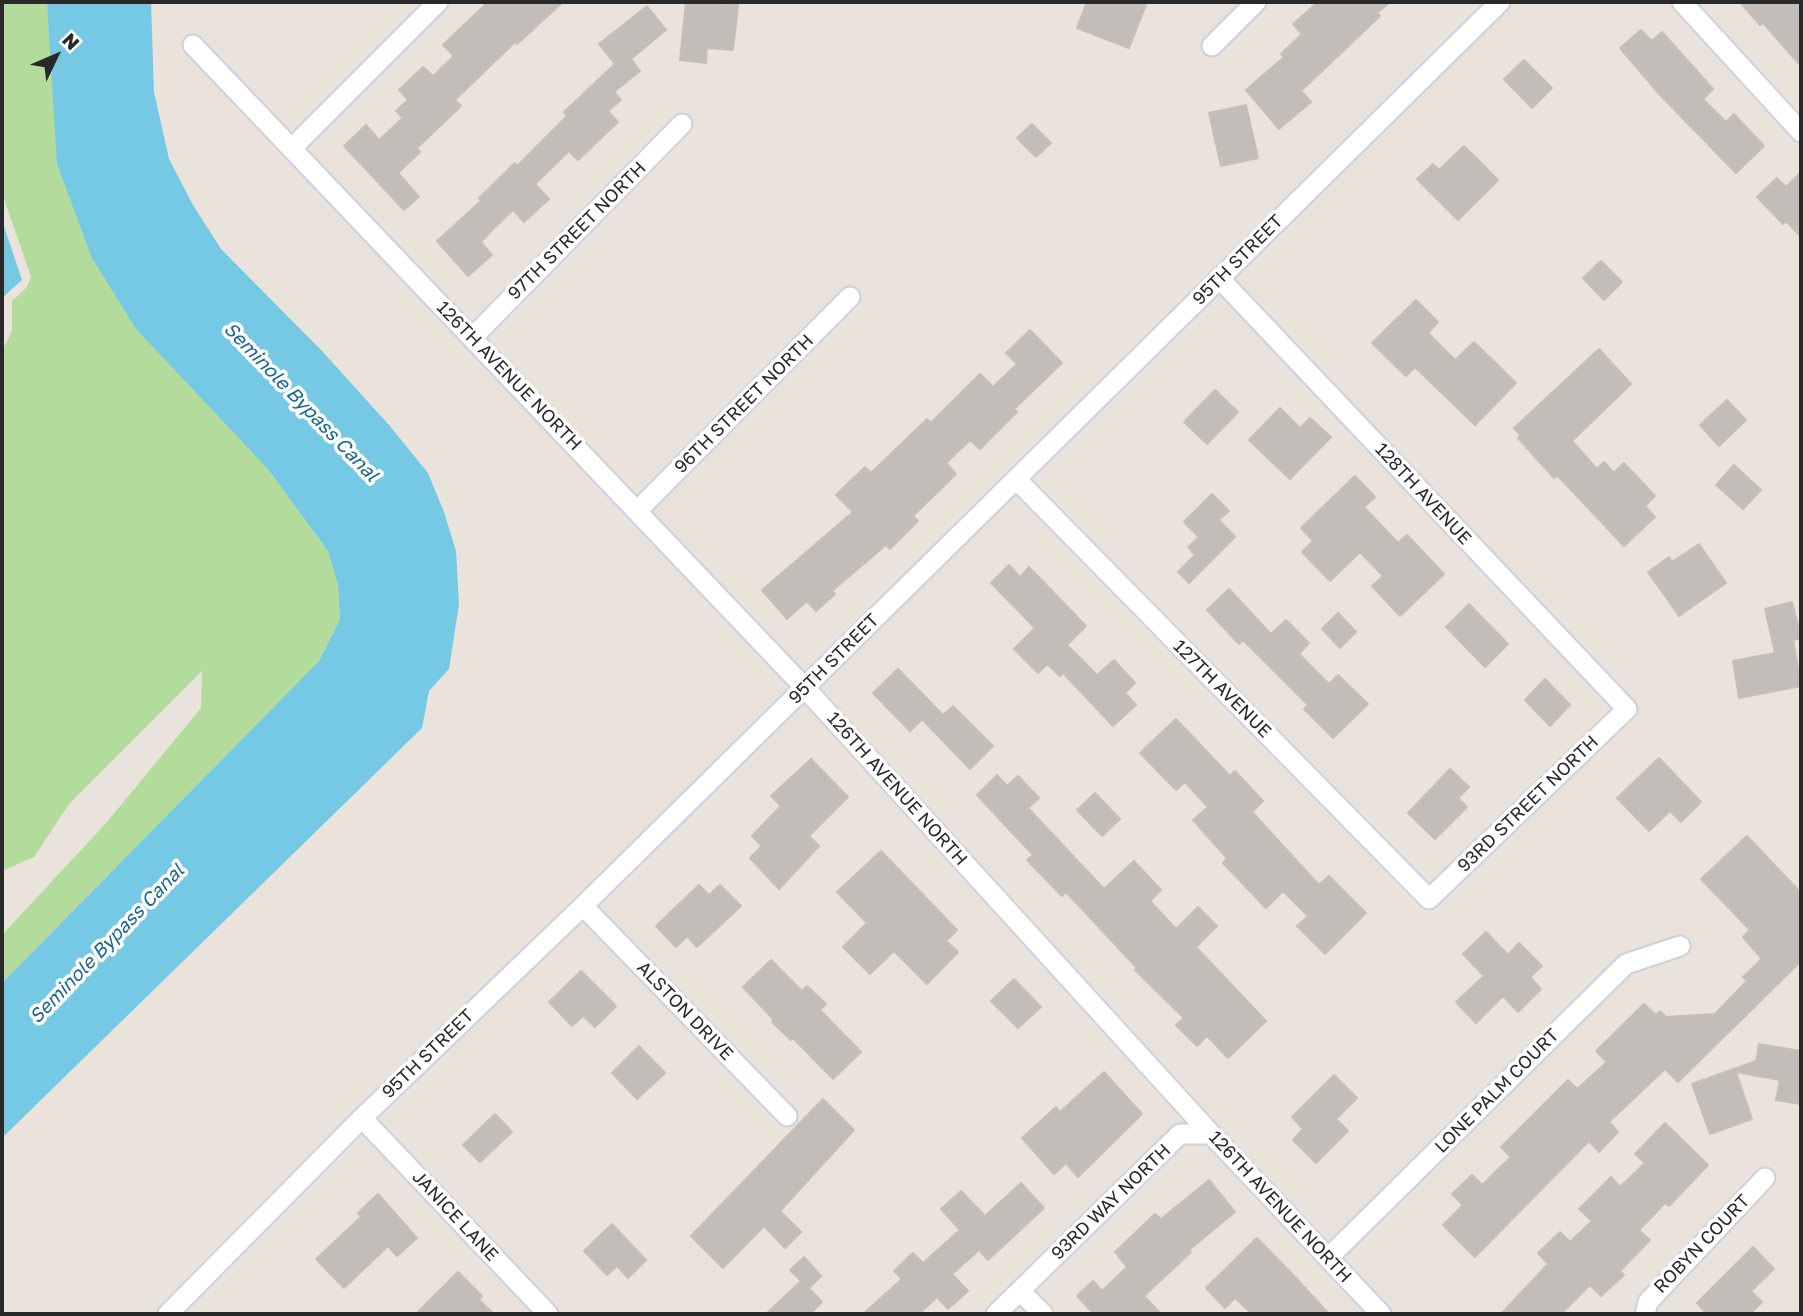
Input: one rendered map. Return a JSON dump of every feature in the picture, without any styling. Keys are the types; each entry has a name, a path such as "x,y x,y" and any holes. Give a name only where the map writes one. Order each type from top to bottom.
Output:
{"street":[{"path":"293,147 438,2"},
{"path":"1212,46 1256,2"},
{"name":"95TH STREET","path":"168,1314 362,1118 583,906 1500,2"},
{"path":"1682,2 1801,132"},
{"name":"126TH AVENUE NORTH","path":"193,45 293,147 805,688 1211,1134 1381,1314"},
{"name":"97TH STREET NORTH","path":"472,338 682,124"},
{"name":"128TH AVENUE","path":"1219,278 1627,709"},
{"name":"96TH STREET NORTH","path":"638,510 850,298"},
{"name":"127TH AVENUE","path":"1016,479 1429,899"},
{"name":"93RD STREET NORTH","path":"1429,899 1627,709"},
{"name":"ALSTON DRIVE","path":"583,906 787,1116"},
{"name":"LONE PALM COURT","path":"1328,1258 1626,964 1680,946"},
{"name":"JANICE LANE","path":"362,1118 548,1314"},
{"name":"93RD WAY NORTH","path":"996,1314 1180,1135 1211,1134"},
{"name":"ROBYN COURT","path":"1645,1314 1647,1301 1765,1178"},
{"path":"1020,1290 1043,1314"}],"green space":[{"path":"2,2 47,2 50,29 267,468 328,551 338,585 340,619 319,661 2,983 2,935 107,822 201,708 202,671 69,804 34,857 2,871 2,352 12,330 12,301 27,287 31,277 2,193"}],"water":[{"name":"Seminole Bypass Canal","path":"47,2 151,2 154,92 169,159 193,205 221,249 322,351 428,473 456,551 459,604 449,669 429,691 422,728 2,1138 2,983 319,661 340,619 338,585 328,551 267,468 136,329 92,258 57,164"},
{"path":"2,220 22,280 2,298"}],"building":[{"path":"488,2 563,2 517,44 515,42 455,100 461,106 417,148 420,152 398,173 419,197 404,210 344,146 366,125 379,140 403,118 396,111 408,100 399,90 423,67 433,76 454,56 443,45"},
{"path":"686,2 738,5 733,50 707,48 706,63 680,60"},
{"path":"1087,2 1137,2 1146,5 1129,48 1077,28"},
{"path":"1318,2 1390,2 1377,13 1380,16 1301,91 1311,102 1279,129 1246,90 1284,57 1281,54 1302,34 1293,24"},
{"path":"1740,2 1801,2 1801,66 1763,23 1760,25"},
{"path":"647,6 666,30 631,59 640,71 614,92 621,100 608,111 618,122 578,160 569,151 535,184 549,199 524,222 513,210 481,242 492,255 468,276 437,241 481,201 479,198 515,163 517,166 567,116 564,112 615,64 599,44"},
{"path":"1641,30 1652,41 1662,32 1713,89 1703,99 1726,122 1734,114 1764,146 1736,173 1661,96 1620,48"},
{"path":"1524,60 1552,88 1532,108 1504,79"},
{"path":"1246,105 1258,158 1221,166 1209,113"},
{"path":"1032,124 1051,143 1036,157 1017,138"},
{"path":"1464,146 1498,180 1458,220 1417,179 1433,164 1439,170"},
{"path":"1801,172 1801,237 1786,221 1783,224 1757,197 1777,178 1786,187"},
{"path":"1601,261 1622,282 1604,300 1583,278"},
{"path":"1416,300 1438,322 1428,333 1455,360 1474,342 1516,383 1475,425 1415,367 1406,376 1372,343"},
{"path":"1030,330 1062,363 1014,409 1017,412 980,449 970,440 946,463 956,474 913,516 918,521 890,549 886,545 832,591 835,594 816,611 807,601 787,619 762,590 853,512 836,495 865,467 871,473 927,419 931,423 980,374 993,387 1017,364 1006,353"},
{"path":"1599,349 1631,384 1572,441 1597,469 1604,462 1614,473 1624,463 1655,496 1645,506 1655,517 1624,546 1557,475 1554,478 1518,438 1520,435 1514,428"},
{"path":"1215,390 1238,412 1207,444 1184,422"},
{"path":"1727,400 1746,420 1719,446 1700,425"},
{"path":"1280,408 1300,428 1310,418 1331,437 1290,479 1249,440"},
{"path":"1734,465 1761,490 1743,509 1716,485"},
{"path":"1355,476 1375,497 1364,507 1398,543 1407,535 1444,574 1400,616 1372,586 1383,576 1360,552 1330,581 1302,552 1313,541 1301,528"},
{"path":"1212,494 1229,511 1219,520 1235,537 1189,583 1178,572 1195,555 1188,547 1199,537 1184,522"},
{"path":"1699,544 1726,583 1679,616 1648,572 1669,557 1672,562"},
{"path":"1009,565 1020,577 1029,567 1086,626 1067,645 1097,675 1114,660 1135,683 1125,693 1136,705 1113,726 1063,673 1060,676 1047,664 1038,673 1014,649 1035,628 991,583"},
{"path":"1229,589 1271,634 1286,620 1309,643 1299,654 1329,684 1338,675 1368,704 1333,738 1304,709 1308,705 1243,640 1239,644 1207,610"},
{"path":"1792,602 1801,638 1793,640 1801,686 1739,698 1733,661 1775,653 1765,609"},
{"path":"1469,604 1508,644 1485,667 1446,627"},
{"path":"1338,613 1356,632 1340,648 1322,629"},
{"path":"898,669 943,715 953,706 993,746 970,769 922,719 910,731 873,693"},
{"path":"1545,679 1570,705 1550,726 1525,700"},
{"path":"1176,719 1230,776 1235,771 1263,801 1252,812 1319,885 1329,876 1366,913 1325,954 1297,926 1308,916 1283,891 1266,908 1223,863 1227,858 1193,820 1208,807 1185,782 1176,790 1140,753"},
{"path":"1659,758 1701,802 1681,822 1670,811 1649,831 1617,798"},
{"path":"811,759 848,797 809,836 819,846 779,889 750,858 762,846 752,836 781,806 771,796"},
{"path":"1450,769 1469,787 1458,798 1467,807 1435,839 1408,813"},
{"path":"997,775 1007,786 1018,776 1039,798 1028,808 1104,889 1134,861 1161,890 1150,901 1176,929 1198,907 1217,926 1196,947 1266,1021 1228,1058 1207,1036 1197,1046 1176,1025 1184,1018 1135,970 1137,968 1066,892 1062,896 1027,860 1033,855 977,795"},
{"path":"1095,793 1120,819 1102,836 1077,810"},
{"path":"1747,836 1801,893 1801,961 1678,1082 1665,1069 1609,1122 1618,1132 1599,1152 1589,1141 1475,1257 1443,1225 1463,1205 1452,1194 1472,1175 1482,1185 1511,1157 1501,1147 1568,1080 1577,1089 1607,1062 1596,1051 1644,1004 1656,1015 1660,1011 1666,1017 1715,1014 1747,981 1743,977 1762,959 1743,937 1750,930 1701,879"},
{"path":"881,851 957,930 946,941 958,952 927,984 894,951 870,974 843,947 867,923 837,892"},
{"path":"699,885 709,895 720,885 741,906 697,947 687,936 676,947 656,926"},
{"path":"1486,932 1508,955 1519,943 1542,966 1530,977 1541,989 1518,1012 1503,996 1476,1023 1456,1002 1484,976 1463,954"},
{"path":"771,960 802,991 807,986 826,1004 820,1010 861,1052 833,1079 793,1038 791,1040 772,1022 774,1020 743,987"},
{"path":"581,971 616,1006 595,1027 583,1016 572,1026 549,1002"},
{"path":"1014,979 1041,1007 1018,1028 991,1001"},
{"path":"1759,1044 1801,1051 1800,1104 1776,1100 1780,1080 1736,1072 1752,1119 1710,1134 1692,1084 1756,1061"},
{"path":"639,1046 665,1073 637,1099 612,1073"},
{"path":"1104,1072 1142,1114 1078,1177 1066,1163 1054,1174 1022,1138 1056,1107 1060,1112"},
{"path":"1334,1075 1357,1098 1336,1119 1348,1131 1316,1163 1293,1140 1303,1129 1292,1117"},
{"path":"823,1099 854,1130 780,1211 801,1232 785,1248 764,1226 723,1268 691,1236"},
{"path":"495,1114 512,1132 480,1162 463,1145"},
{"path":"1665,1123 1708,1165 1669,1206 1665,1203 1639,1230 1650,1240 1620,1271 1624,1275 1601,1296 1590,1285 1561,1314 1501,1314 1548,1264 1538,1253 1560,1232 1570,1242 1592,1221 1579,1209 1611,1177 1620,1187 1645,1163 1635,1154"},
{"path":"1209,1180 1235,1212 1189,1250 1191,1252 1144,1296 1161,1314 1094,1314 1077,1296 1093,1281 1102,1291 1127,1267 1115,1252 1155,1214 1161,1219"},
{"path":"1021,1183 1044,1208 988,1260 979,1250 952,1274 968,1291 948,1309 937,1297 919,1314 863,1314 902,1279 894,1271 913,1253 923,1263 960,1230 941,1209 961,1191 985,1216"},
{"path":"378,1194 417,1238 397,1256 388,1246 344,1288 316,1259 361,1217 358,1213"},
{"path":"612,1224 646,1260 628,1278 617,1266 607,1275 584,1251"},
{"path":"1257,1238 1329,1314 1252,1314 1235,1298 1225,1308 1206,1288"},
{"path":"1753,1247 1774,1269 1751,1291 1762,1302 1750,1314 1707,1314 1697,1303"},
{"path":"804,1257 821,1276 809,1288 822,1302 810,1314 766,1314 801,1281 790,1270"},
{"path":"458,1272 482,1296 479,1300 494,1314 416,1314"}]}
